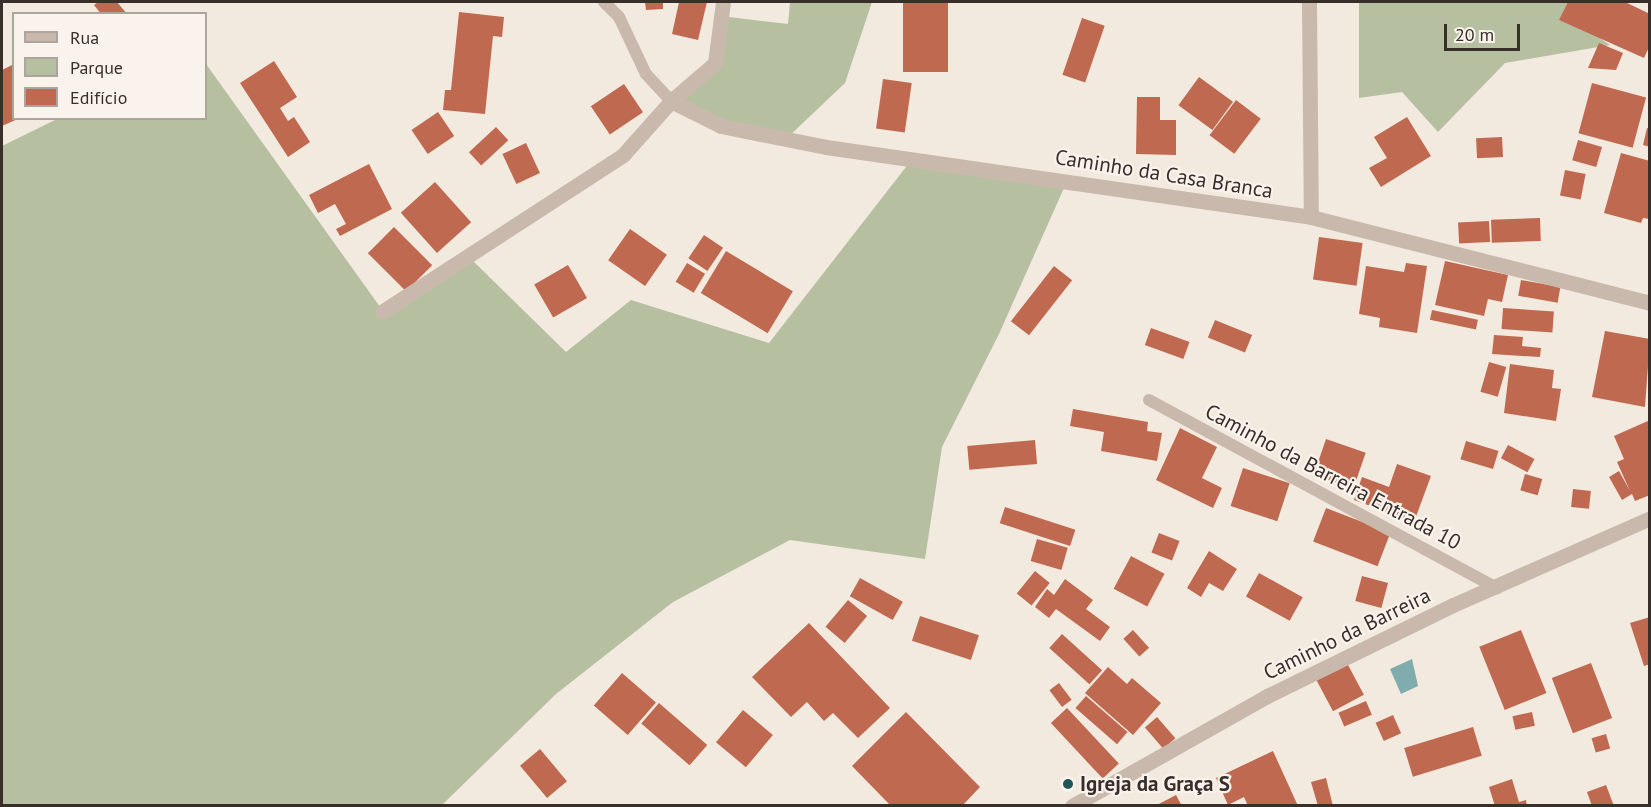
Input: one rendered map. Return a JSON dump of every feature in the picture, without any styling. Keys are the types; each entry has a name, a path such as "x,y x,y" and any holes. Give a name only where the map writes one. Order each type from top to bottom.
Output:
{"street":[{"path":"383,311 623,155 671,100 716,63 723,2"},
{"path":"1309,2 1311,217"},
{"name":"Caminho da Casa Branca","path":"671,100 721,126 826,147 1311,217 1650,303"},
{"name":"Caminho da Barreira","path":"1072,806 1267,696 1650,518"}],"lane":[{"path":"604,2 619,17 646,75 671,100"},
{"name":"Caminho da Barreira Entrada 10","path":"1149,400 1497,588"}],"green space":[{"path":"790,2 872,2 845,83 786,139 721,126 671,101 715,63 721,16 788,24"},
{"path":"1359,2 1585,2 1572,19 1610,45 1505,63 1438,132 1402,92 1359,98"},
{"path":"207,65 383,311 468,256 566,352 631,300 769,343 913,158 1068,179 999,334 942,447 925,559 790,540 673,602 556,694 442,805 2,806 2,146 55,120 207,120"}],"water":[{"path":"1412,659 1418,686 1401,694 1390,669"}],"building":[{"path":"98,2 117,2 125,12 99,12 94,5"},
{"path":"645,2 663,2 663,9 646,10"},
{"path":"679,2 707,2 698,40 672,34"},
{"path":"903,2 948,2 948,72 903,72"},
{"path":"1568,2 1625,2 1650,14 1650,45 1644,58 1559,20"},
{"path":"459,12 504,17 502,37 493,36 485,114 443,110 445,90 451,90"},
{"path":"1082,18 1105,26 1085,83 1062,75"},
{"path":"1599,43 1623,53 1616,70 1588,68"},
{"path":"274,61 297,97 280,108 288,121 294,117 310,142 288,157 240,83"},
{"path":"12,65 12,120 16,120 2,126 2,70"},
{"path":"1199,77 1233,102 1212,130 1178,105"},
{"path":"883,79 912,83 905,133 876,129"},
{"path":"1592,83 1646,97 1633,148 1579,133"},
{"path":"624,84 643,112 610,135 591,106"},
{"path":"1137,97 1160,97 1160,120 1176,120 1176,155 1136,154"},
{"path":"1236,100 1261,119 1234,154 1210,135"},
{"path":"438,112 454,136 428,154 411,130"},
{"path":"1407,117 1431,156 1381,187 1369,168 1387,158 1374,137"},
{"path":"496,127 508,140 481,165 469,152"},
{"path":"1647,128 1650,129 1650,147 1643,145"},
{"path":"1502,137 1503,157 1477,158 1476,138"},
{"path":"1578,140 1602,147 1596,167 1572,160"},
{"path":"526,143 540,173 516,184 502,154"},
{"path":"1621,153 1650,161 1650,219 1643,218 1641,223 1604,213"},
{"path":"369,164 392,209 340,236 336,229 346,224 335,204 318,213 309,195"},
{"path":"1565,170 1586,174 1581,200 1560,196"},
{"path":"435,182 471,222 437,253 401,213"},
{"path":"1540,218 1541,241 1492,243 1491,220"},
{"path":"1489,221 1490,242 1459,244 1458,223"},
{"path":"394,227 432,265 406,291 368,253"},
{"path":"630,229 667,255 645,286 608,260"},
{"path":"704,235 723,248 707,271 688,258"},
{"path":"1319,237 1363,243 1357,286 1313,280"},
{"path":"726,251 793,291 768,333 701,293"},
{"path":"1445,261 1508,275 1502,302 1488,299 1484,316 1435,305"},
{"path":"687,263 705,274 694,293 676,282"},
{"path":"1406,263 1427,266 1417,333 1379,327 1380,318 1359,314 1366,266 1404,272"},
{"path":"568,265 587,298 553,317 534,284"},
{"path":"1054,266 1072,280 1029,335 1011,321"},
{"path":"1521,280 1560,287 1558,303 1518,296"},
{"path":"1503,308 1554,312 1552,333 1502,329"},
{"path":"1432,310 1478,320 1476,330 1430,320"},
{"path":"1215,320 1252,335 1245,353 1208,338"},
{"path":"1151,328 1190,342 1183,359 1145,345"},
{"path":"1605,331 1650,339 1645,407 1592,397"},
{"path":"1494,335 1523,337 1522,346 1541,348 1540,357 1492,354"},
{"path":"1489,362 1506,367 1498,397 1480,392"},
{"path":"1510,364 1554,370 1552,388 1561,389 1556,421 1504,413"},
{"path":"1073,409 1148,422 1147,431 1162,433 1157,461 1101,451 1104,432 1070,426"},
{"path":"1650,420 1650,495 1635,501 1632,494 1622,500 1609,477 1619,471 1630,491 1617,462 1624,459 1614,436"},
{"path":"1180,428 1217,447 1202,478 1222,488 1213,508 1156,480"},
{"path":"1326,439 1366,453 1353,489 1314,475"},
{"path":"1035,440 1037,464 969,470 967,446"},
{"path":"1466,441 1499,451 1493,469 1460,459"},
{"path":"1508,445 1534,459 1527,472 1501,458"},
{"path":"1397,464 1431,476 1414,522 1354,500 1362,477 1389,487"},
{"path":"1243,468 1290,483 1277,521 1231,506"},
{"path":"1525,474 1542,479 1538,495 1520,490"},
{"path":"1573,489 1591,491 1589,509 1571,507"},
{"path":"1005,507 1075,530 1070,546 1000,523"},
{"path":"1326,508 1390,533 1378,566 1313,542"},
{"path":"1159,533 1180,541 1172,560 1151,553"},
{"path":"1037,539 1068,548 1061,570 1031,561"},
{"path":"1209,551 1237,569 1223,591 1209,583 1201,597 1187,588"},
{"path":"1131,556 1165,574 1147,607 1114,589"},
{"path":"1035,571 1050,583 1032,605 1017,594"},
{"path":"1259,573 1303,597 1290,621 1246,597"},
{"path":"1362,576 1388,583 1381,608 1355,601"},
{"path":"860,578 903,602 893,620 850,596"},
{"path":"1065,579 1093,600 1086,609 1110,627 1100,641 1056,609 1049,618 1035,607 1047,589 1054,595"},
{"path":"848,600 867,616 845,643 826,627"},
{"path":"920,616 979,635 971,660 912,641"},
{"path":"1650,617 1650,664 1644,666 1630,623"},
{"path":"809,623 890,708 858,738 833,713 824,721 807,702 791,717 752,677"},
{"path":"1133,630 1149,648 1139,657 1123,639"},
{"path":"1521,630 1546,693 1505,710 1479,647"},
{"path":"1062,634 1102,670 1089,684 1049,648"},
{"path":"1347,663 1364,695 1333,711 1316,679"},
{"path":"1591,663 1612,718 1573,733 1552,678"},
{"path":"1108,667 1127,684 1132,678 1161,703 1133,735 1085,693"},
{"path":"622,673 656,703 628,735 594,705"},
{"path":"1059,683 1072,700 1062,707 1049,690"},
{"path":"1086,696 1128,732 1117,744 1076,708"},
{"path":"1366,701 1372,715 1344,727 1338,713"},
{"path":"659,703 707,745 690,765 641,723"},
{"path":"1067,708 1119,764 1103,779 1051,723"},
{"path":"743,710 773,735 746,767 716,742"},
{"path":"906,712 980,787 962,806 891,806 852,766"},
{"path":"1532,712 1535,726 1515,730 1512,716"},
{"path":"1393,715 1401,733 1384,741 1376,723"},
{"path":"1157,717 1175,738 1163,749 1145,727"},
{"path":"1473,727 1482,756 1413,777 1404,748"},
{"path":"1606,734 1610,748 1596,753 1592,738"},
{"path":"540,749 567,781 547,798 520,766"},
{"path":"1273,751 1298,806 1248,806 1244,797 1228,805 1216,778"},
{"path":"1326,778 1333,806 1318,806 1311,782"},
{"path":"1512,779 1519,802 1526,800 1527,806 1495,806 1489,787"},
{"path":"1606,785 1614,806 1592,806 1587,792"},
{"path":"1176,795 1182,806 1155,806"}],"place":[{"name":"Igreja da Graça S","path":"1068,784"}]}
